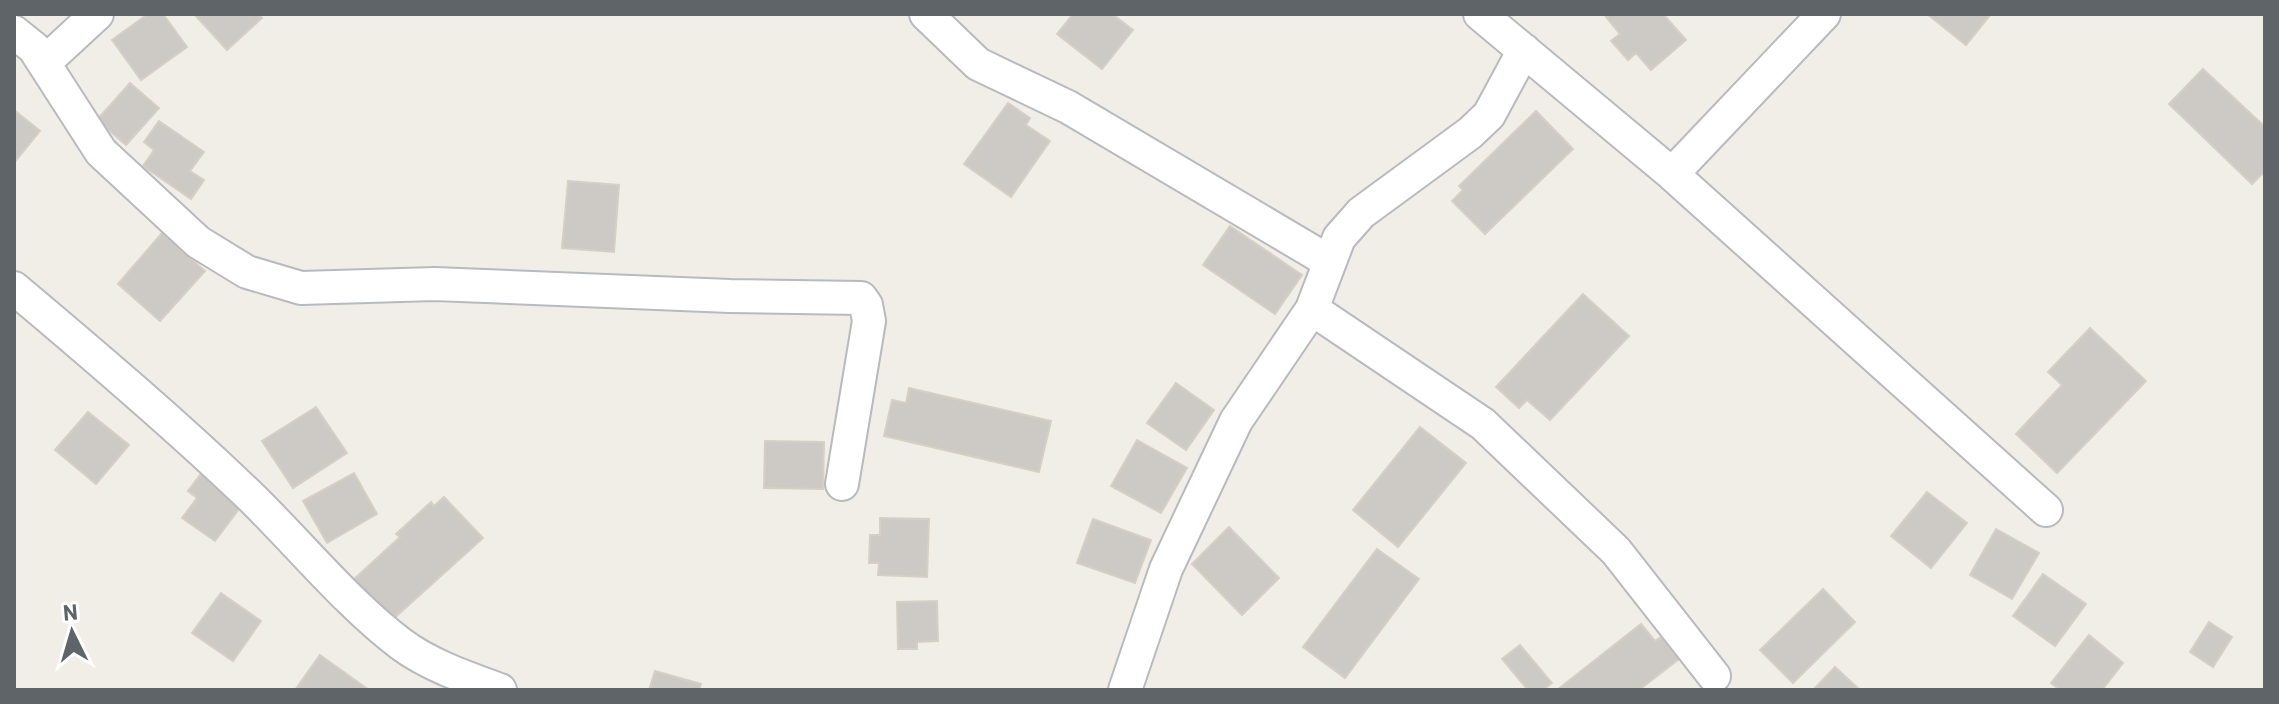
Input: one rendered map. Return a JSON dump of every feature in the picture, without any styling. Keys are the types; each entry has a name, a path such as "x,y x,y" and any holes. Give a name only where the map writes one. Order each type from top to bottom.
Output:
{"street":[{"path":"44,63 97,14"},
{"path":"926,14 978,64 1068,107 1330,262"},
{"path":"1480,14 1672,174 2046,510"},
{"path":"1672,174 1824,14"},
{"path":"14,32 34,48 101,152 198,242 247,272 301,288 435,284 861,298 866,305 869,321 842,484"},
{"path":"1125,690 1166,569 1236,421 1312,309 1339,238 1361,213 1470,133 1489,115 1524,50"},
{"path":"14,288 135,389 401,644 436,664 500,690"},
{"path":"1312,309 1483,424 1616,551 1714,676"}],"building":[{"path":"148,14 163,14 187,47 141,80 112,40"},
{"path":"194,14 258,14 262,18 227,50"},
{"path":"1073,14 1112,14 1133,30 1102,69 1057,34"},
{"path":"1610,14 1663,14 1686,40 1651,70 1636,53 1628,60 1611,41 1620,34 1606,17"},
{"path":"1927,14 1991,14 1966,45"},
{"path":"2203,69 2265,127 2265,171 2252,184 2169,104"},
{"path":"130,83 159,108 126,145 97,120"},
{"path":"1008,103 1030,118 1026,125 1050,141 1011,197 964,164"},
{"path":"14,110 40,131 14,163"},
{"path":"1536,111 1573,149 1485,234 1452,201 1463,190 1459,186"},
{"path":"159,121 204,152 190,171 204,180 191,199 143,166 154,150 144,142"},
{"path":"568,181 619,185 614,252 562,248"},
{"path":"1230,226 1302,275 1275,314 1203,265"},
{"path":"162,233 205,271 160,321 118,284"},
{"path":"1583,294 1629,336 1550,420 1527,400 1519,408 1496,387"},
{"path":"2090,328 2146,381 2057,473 2016,434 2062,385 2048,372"},
{"path":"1176,383 1214,410 1186,450 1147,423"},
{"path":"909,388 1051,421 1039,472 884,436 892,400 906,403"},
{"path":"316,407 347,453 293,488 262,441"},
{"path":"88,412 129,445 96,484 55,450"},
{"path":"1420,427 1466,463 1398,547 1353,510"},
{"path":"1137,440 1187,468 1161,513 1111,486"},
{"path":"765,441 824,442 823,489 764,488"},
{"path":"203,471 245,501 215,541 182,518 197,498 188,491"},
{"path":"354,473 377,514 327,543 303,501"},
{"path":"1927,492 1967,523 1931,568 1891,536"},
{"path":"444,497 483,538 391,621 353,580 400,537 396,534 431,502 434,506"},
{"path":"880,518 929,519 927,577 878,575 879,563 869,563 870,535 880,535"},
{"path":"1093,519 1151,540 1135,583 1077,563"},
{"path":"1229,527 1279,578 1242,615 1192,564"},
{"path":"1996,529 2039,553 2012,599 1970,575"},
{"path":"1377,549 1419,579 1345,678 1303,647"},
{"path":"2043,574 2086,604 2055,646 2013,616"},
{"path":"1823,589 1855,622 1793,683 1760,650"},
{"path":"221,593 261,621 233,661 192,633"},
{"path":"937,601 938,641 917,642 917,649 898,649 897,602"},
{"path":"2209,622 2232,637 2213,667 2190,652"},
{"path":"1641,624 1655,641 1661,637 1679,659 1639,690 1557,690"},
{"path":"2089,635 2123,663 2102,690 2060,690 2051,683"},
{"path":"1520,645 1552,683 1543,690 1528,690 1502,659"},
{"path":"320,655 369,690 295,690"},
{"path":"1835,667 1860,690 1813,690"},
{"path":"655,671 701,684 699,690 649,690"}]}
